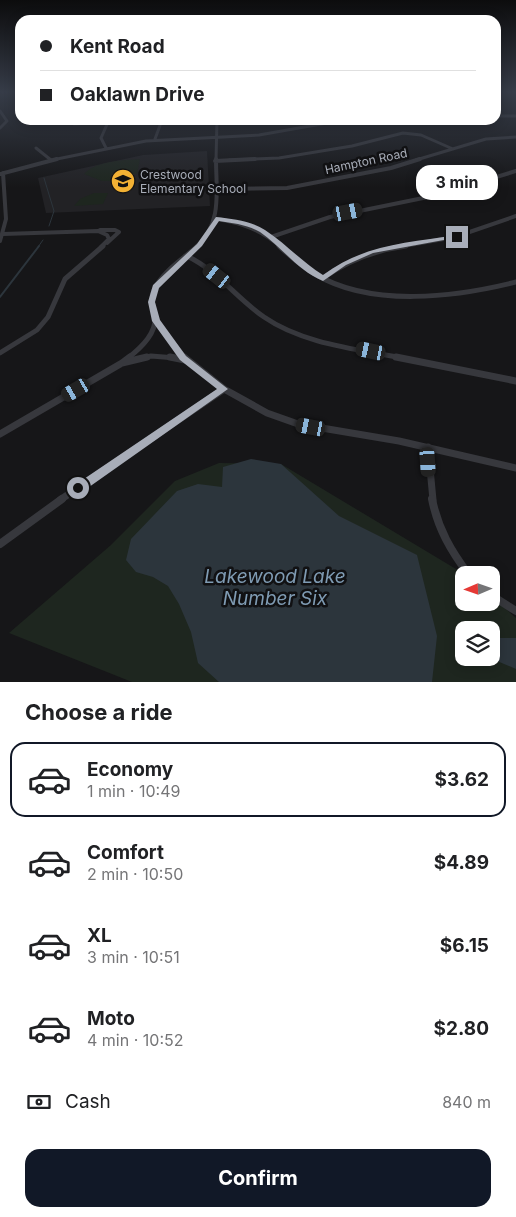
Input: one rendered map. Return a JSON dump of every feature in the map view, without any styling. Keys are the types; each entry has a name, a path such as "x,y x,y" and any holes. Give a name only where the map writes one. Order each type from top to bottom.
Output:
{"street":[{"path":"106,148 100,139 107,125"},
{"path":"155,139 160,125"},
{"path":"216,125 216,219 207,236 161,279 154,290 152,302 156,321 186,360 224,389 260,410 298,424 428,447 516,468"},
{"path":"0,241 6,219 1,174 51,160 155,139 264,135 325,125"},
{"path":"215,161 279,158 352,146 403,133 420,134 453,149"},
{"name":"Hampton Road","path":"217,189 287,188 391,168 486,139 516,137"},
{"path":"36,148 51,160"},
{"path":"271,237 330,217 433,196 516,171"},
{"path":"323,278 343,264 363,254 382,249 457,237 516,216"},
{"path":"216,219 247,224 271,237 303,265 323,278 360,290 418,297 464,294 516,283"},
{"path":"0,353 37,330 48,317 65,279 73,270 119,232 115,230 98,230 3,234"},
{"path":"98,230 108,237 106,244"},
{"path":"187,256 202,264 217,276 254,311 293,332 333,344 516,381"},
{"path":"122,364 146,341 156,321"},
{"path":"0,434 122,364 140,358 161,356 186,360"},
{"path":"0,544 30,521 224,389"},
{"path":"428,447 436,520 448,549 462,566"},
{"path":"500,601 516,611"}],"shaded area":[{"name":"Crestwood Elementary School","path":"207,151 210,206 46,213 38,178 143,155"},
{"path":"140,159 137,174 130,174 129,179 126,181 102,181 84,174 103,164"},
{"path":"94,193 108,193 103,204 74,206 80,199"},
{"name":"Lakewood Lake Number Six","path":"219,463 281,464 455,568 455,611 500,611 500,604 516,618 516,682 132,682 9,633 111,545 175,481"}],"water":[{"name":"Lakewood Lake Number Six","path":"251,459 281,464 339,516 417,555 437,636 432,682 219,682 198,663 191,632 179,604 168,586 153,577 136,572 126,560 131,539 177,491 198,484 222,487 223,467"},
{"path":"500,638 516,638 516,669 500,662"}],"waterway":[{"path":"44,178 54,211 49,226"},
{"path":"38,247 43,240"},
{"path":"0,297 39,246"}],"place":[{"name":"Crestwood Elementary School","path":"123,181"}],"route":[{"path":"78,488 224,389 183,358 156,321 152,308 152,296 155,287 161,279 200,245 211,230 216,219 241,222 262,231 313,273 323,278 343,264 363,254 392,247 457,237"}]}
